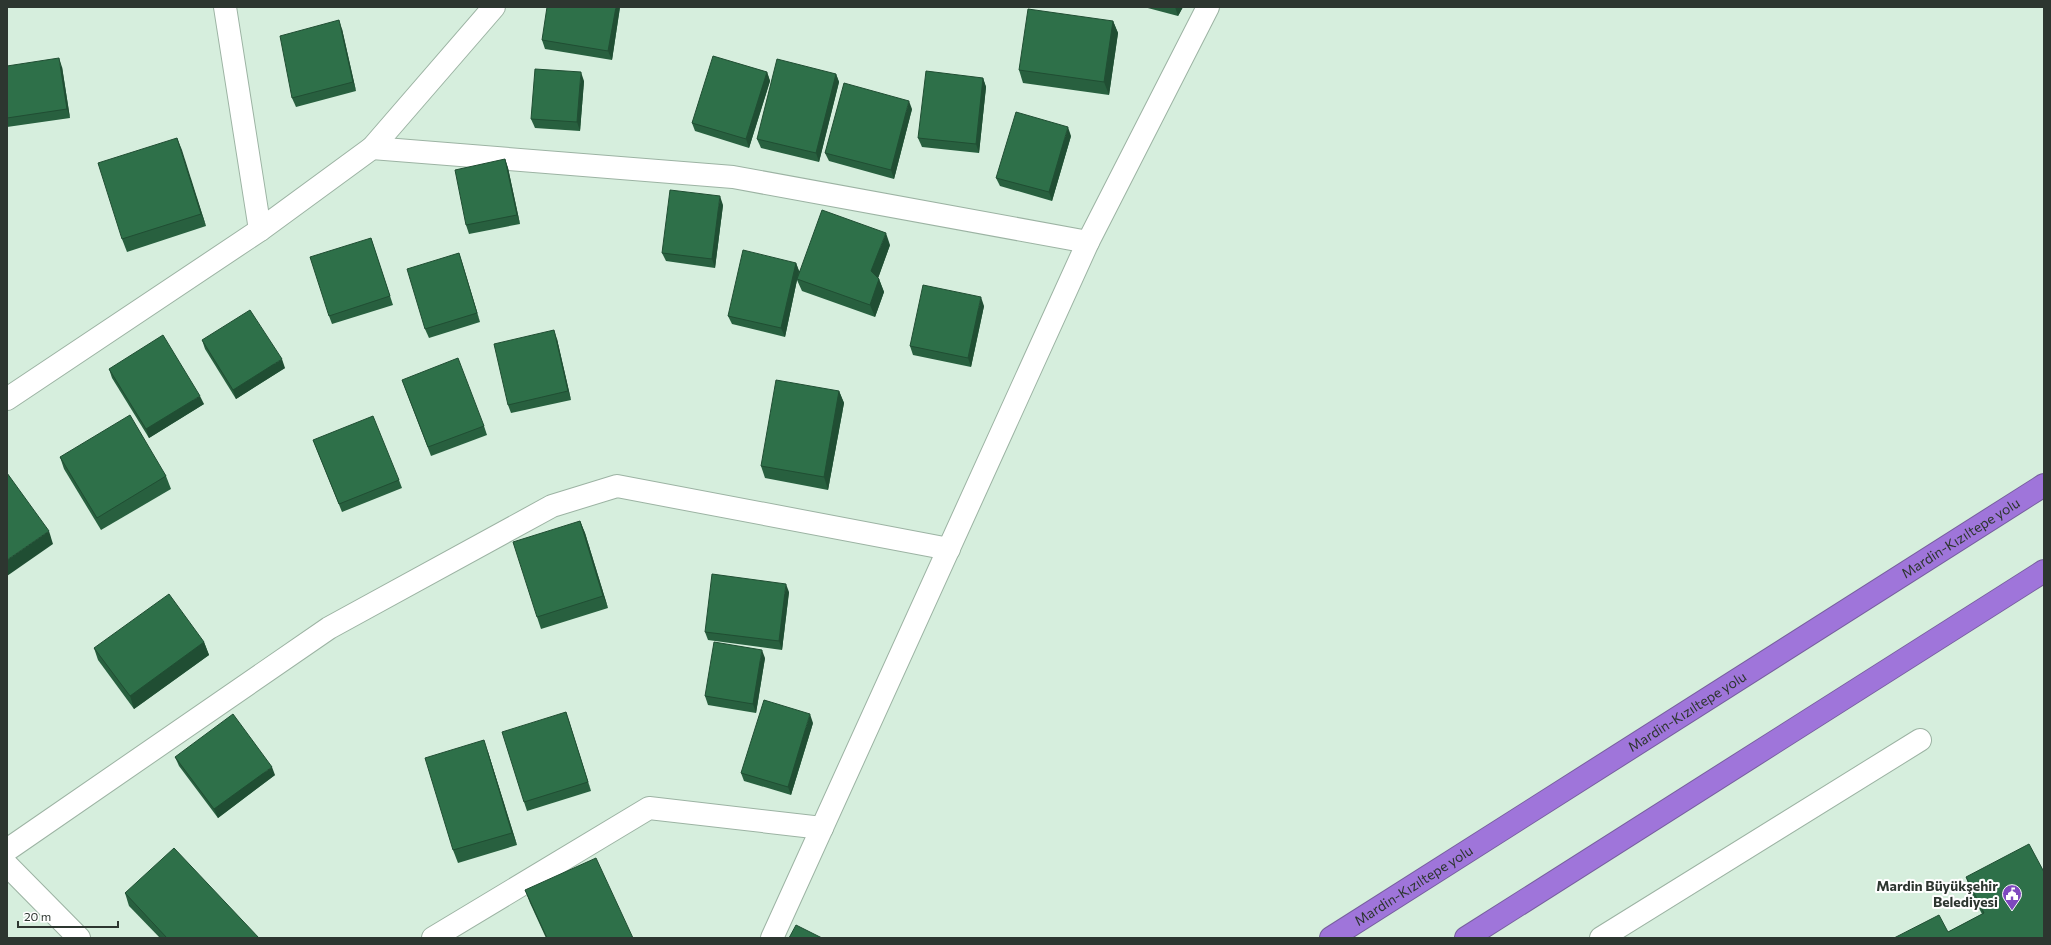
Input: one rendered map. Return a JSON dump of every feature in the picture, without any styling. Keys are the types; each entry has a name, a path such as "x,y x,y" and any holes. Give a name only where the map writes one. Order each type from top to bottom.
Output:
{"highway":[{"name":"Mardin-Kızıltepe yolu","path":"1331,938 2044,485"},
{"path":"1466,938 2044,571"}],"street":[{"path":"225,7 260,230"},
{"path":"7,399 260,230 372,148 494,7"},
{"path":"772,938 1088,242 1208,7"},
{"path":"372,148 733,177 1088,242"},
{"path":"7,850 329,628 552,506 617,486 949,549"},
{"path":"1601,938 1920,740"},
{"path":"432,938 649,808 822,828"},
{"path":"7,865 79,938"}],"building":[{"path":"547,7 616,7 608,51 542,40"},
{"path":"1028,9 1113,21 1104,82 1019,70"},
{"path":"339,20 353,82 292,98 280,36"},
{"path":"713,56 767,72 746,139 692,123"},
{"path":"59,58 67,109 7,118 7,66"},
{"path":"777,59 836,74 816,153 757,139"},
{"path":"535,69 581,72 577,122 531,119"},
{"path":"926,71 983,78 976,144 918,138"},
{"path":"844,83 909,101 891,170 825,153"},
{"path":"1016,112 1068,127 1049,192 996,178"},
{"path":"177,138 201,214 122,239 98,163"},
{"path":"505,159 517,215 466,225 455,170"},
{"path":"670,190 720,196 712,259 662,253"},
{"path":"822,210 886,233 871,271 879,279 870,305 797,279"},
{"path":"371,238 390,296 329,316 310,257"},
{"path":"743,250 796,263 781,328 728,316"},
{"path":"459,253 477,313 425,329 407,269"},
{"path":"923,285 981,297 968,358 910,346"},
{"path":"250,310 282,359 233,390 202,340"},
{"path":"554,330 568,391 508,405 494,344"},
{"path":"163,335 200,396 146,429 109,369"},
{"path":"458,358 484,426 428,447 402,380"},
{"path":"776,380 839,391 824,477 761,466"},
{"path":"130,415 166,476 97,518 60,457"},
{"path":"373,416 399,480 339,504 313,440"},
{"path":"7,473 49,531 7,560"},
{"path":"580,521 603,596 537,617 513,542"},
{"path":"712,574 786,584 779,641 705,632"},
{"path":"169,594 204,642 130,696 94,648"},
{"path":"714,642 762,650 753,704 705,696"},
{"path":"764,700 810,714 788,787 741,773"},
{"path":"566,712 588,782 524,802 502,732"},
{"path":"233,714 272,767 214,809 175,757"},
{"path":"484,740 512,833 453,850 425,758"},
{"name":"Mardin Büyükşehir Belediyesi","path":"2029,844 2044,872 2044,938 1894,938 1939,915 1948,932 1984,913 1966,877"},
{"path":"174,848 259,938 167,938 125,893"},
{"path":"596,858 633,938 547,938 525,890"},
{"path":"796,925 822,938 789,938"}],"place":[{"name":"Mardin Büyükşehir Belediyesi","path":"2012,911"}]}
